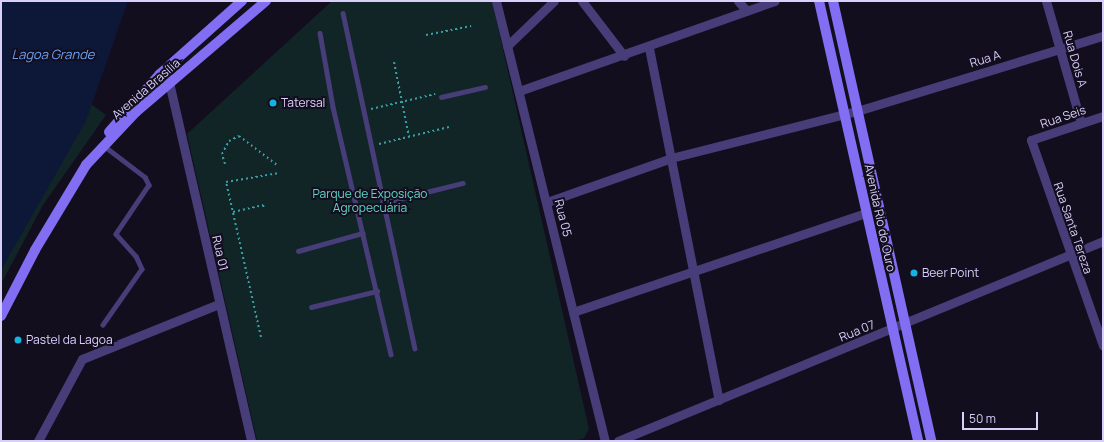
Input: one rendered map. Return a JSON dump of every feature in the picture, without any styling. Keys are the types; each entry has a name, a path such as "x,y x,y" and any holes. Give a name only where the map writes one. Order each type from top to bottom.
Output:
{"main road":[{"name":"Avenida Brasília","path":"102,144 163,72 242,1"},
{"name":"Avenida Brasília","path":"102,144 136,112 170,86 266,1"},
{"name":"Avenida Rio do Ouro","path":"820,1 844,115 918,441"},
{"name":"Avenida Rio do Ouro","path":"833,1 910,354 931,441"},
{"path":"229,13 238,25"},
{"path":"179,57 186,72"},
{"path":"1,316 35,250 86,165 102,144"},
{"path":"872,238 884,235"},
{"path":"898,357 910,354"}],"street":[{"name":"Rua 05","path":"496,1 605,441"},
{"path":"507,46 554,1"},
{"path":"582,1 624,56"},
{"path":"738,1 746,11"},
{"path":"519,91 649,48 775,1"},
{"name":"Rua Dois A","path":"1046,1 1081,123"},
{"name":"Rua A","path":"547,202 671,158 844,115 1103,36"},
{"path":"649,48 695,271 719,400"},
{"name":"Rua 01","path":"163,72 170,86 251,441"},
{"name":"Rua Seis","path":"1031,140 1103,116"},
{"name":"Rua Santa Tereza","path":"1031,140 1069,255 1103,346"},
{"path":"573,312 866,213"},
{"name":"Rua 07","path":"618,441 892,330 1103,240"},
{"path":"38,441 82,359 219,304"}],"lane":[{"path":"343,13 362,112 415,348"},
{"path":"320,33 333,107 391,354"},
{"path":"441,95 485,87"},
{"path":"102,144 145,177 149,184 116,234 136,256 142,269 103,325"},
{"path":"382,203 463,184"},
{"path":"298,251 363,233"},
{"path":"312,307 377,291"}],"path":[{"path":"426,36 471,26"},
{"path":"394,62 409,138"},
{"path":"362,112 402,101 441,95"},
{"path":"370,146 409,138 449,127"},
{"path":"225,164 222,154 229,141 239,136 277,165"},
{"path":"261,338 226,182 279,173"},
{"path":"233,212 263,205 264,209"}],"green space":[{"name":"Parque de Exposição Agropecuária","path":"332,1 492,1 589,429 584,438 576,441 257,441 187,134"},
{"path":"88,102 106,115 43,205 1,284 1,262"}],"water":[{"name":"Lagoa Grande","path":"1,1 128,1 86,121 1,270"}],"place":[{"name":"Tatersal","path":"273,103"},
{"name":"Beer Point","path":"914,273"},
{"name":"Pastel da Lagoa","path":"18,340"}]}
